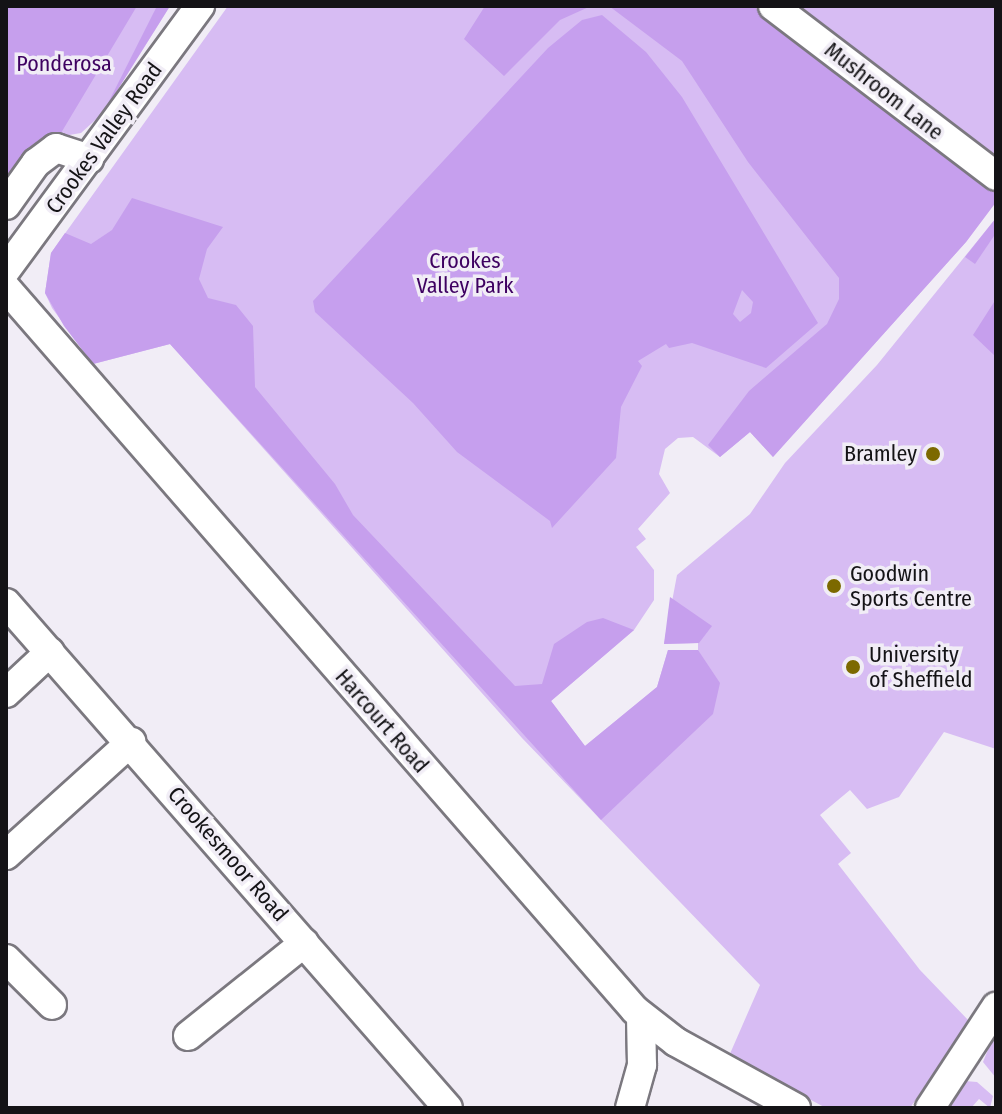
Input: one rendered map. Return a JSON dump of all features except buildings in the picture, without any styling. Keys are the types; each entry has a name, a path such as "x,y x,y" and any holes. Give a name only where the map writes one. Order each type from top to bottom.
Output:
{"street":[{"name":"Crookes Valley Road","path":"6,270 200,6"},
{"name":"Mushroom Lane","path":"773,6 996,176"},
{"path":"6,205 36,163 56,148 89,159"},
{"name":"Harcourt Road","path":"6,288 641,1016 676,1042 796,1108"},
{"name":"Crookesmoor Road","path":"6,603 131,742 448,1108"},
{"path":"6,693 50,652"},
{"path":"6,855 131,742"},
{"path":"188,1036 304,943"},
{"path":"6,959 52,1005"},
{"path":"930,1108 995,1011"},
{"path":"630,1108 642,1065 641,1016"}],"green space":[{"name":"Ponderosa","path":"6,6 170,6 103,113 81,133 40,140 30,155"},
{"name":"Ponderosa","path":"6,6 137,6 61,133 40,140 6,186"},
{"path":"157,6 170,6 103,113"},
{"name":"Crookes Valley Park","path":"228,6 753,6 996,202 966,242 773,457 750,432 720,457 693,437 678,438 665,449 659,474 670,493 638,529 646,539 636,547 654,570 654,600 634,630 551,701 585,746 657,687 668,650 698,650 698,643 664,644 677,575 750,514 785,463 877,365 996,218 996,749 944,732 899,797 867,809 850,790 820,815 851,853 838,864 920,970 969,1021 910,1108 826,1108 729,1056 760,985 522,738 170,344 93,364 52,308 45,293 51,253"},
{"path":"485,6 591,6 560,20 504,76 464,39"},
{"path":"609,6 753,6 996,187 996,202 966,242 773,457 750,432 720,457 708,445 749,391 827,324 839,299 839,278 748,162 682,61"},
{"path":"782,6 996,6 996,170"},
{"path":"132,198 223,227 207,249 199,279 208,298 236,305 253,326 255,387 335,484 353,515 515,686 542,684 554,644 587,622 603,618 634,630 551,701 585,746 657,687 668,650 698,650 720,683 713,714 601,820 170,344 93,364 64,326 45,293 51,253 65,233 91,244 112,230"},
{"path":"996,218 996,233 975,264 965,257"},
{"path":"996,299 996,357 973,335"},
{"path":"670,597 712,626 699,643 664,644"},
{"path":"993,1037 996,1040 996,1078 983,1062"},
{"path":"965,1081 977,1082 993,1096 990,1108 979,1099 971,1108 944,1108"}],"shaded area":[{"path":"602,15 646,52 682,97 818,323 766,368 692,343 669,348 666,344 638,361 642,366 621,407 616,458 552,528 550,521 457,452 413,403 315,312 313,301 548,48 582,20","holes":["742,290 753,302 751,313 740,322 733,314"]}],"place":[{"name":"Bramley","path":"933,454"},
{"name":"Goodwin Sports Centre","path":"834,586"},
{"name":"University of Sheffield","path":"853,667"}]}
